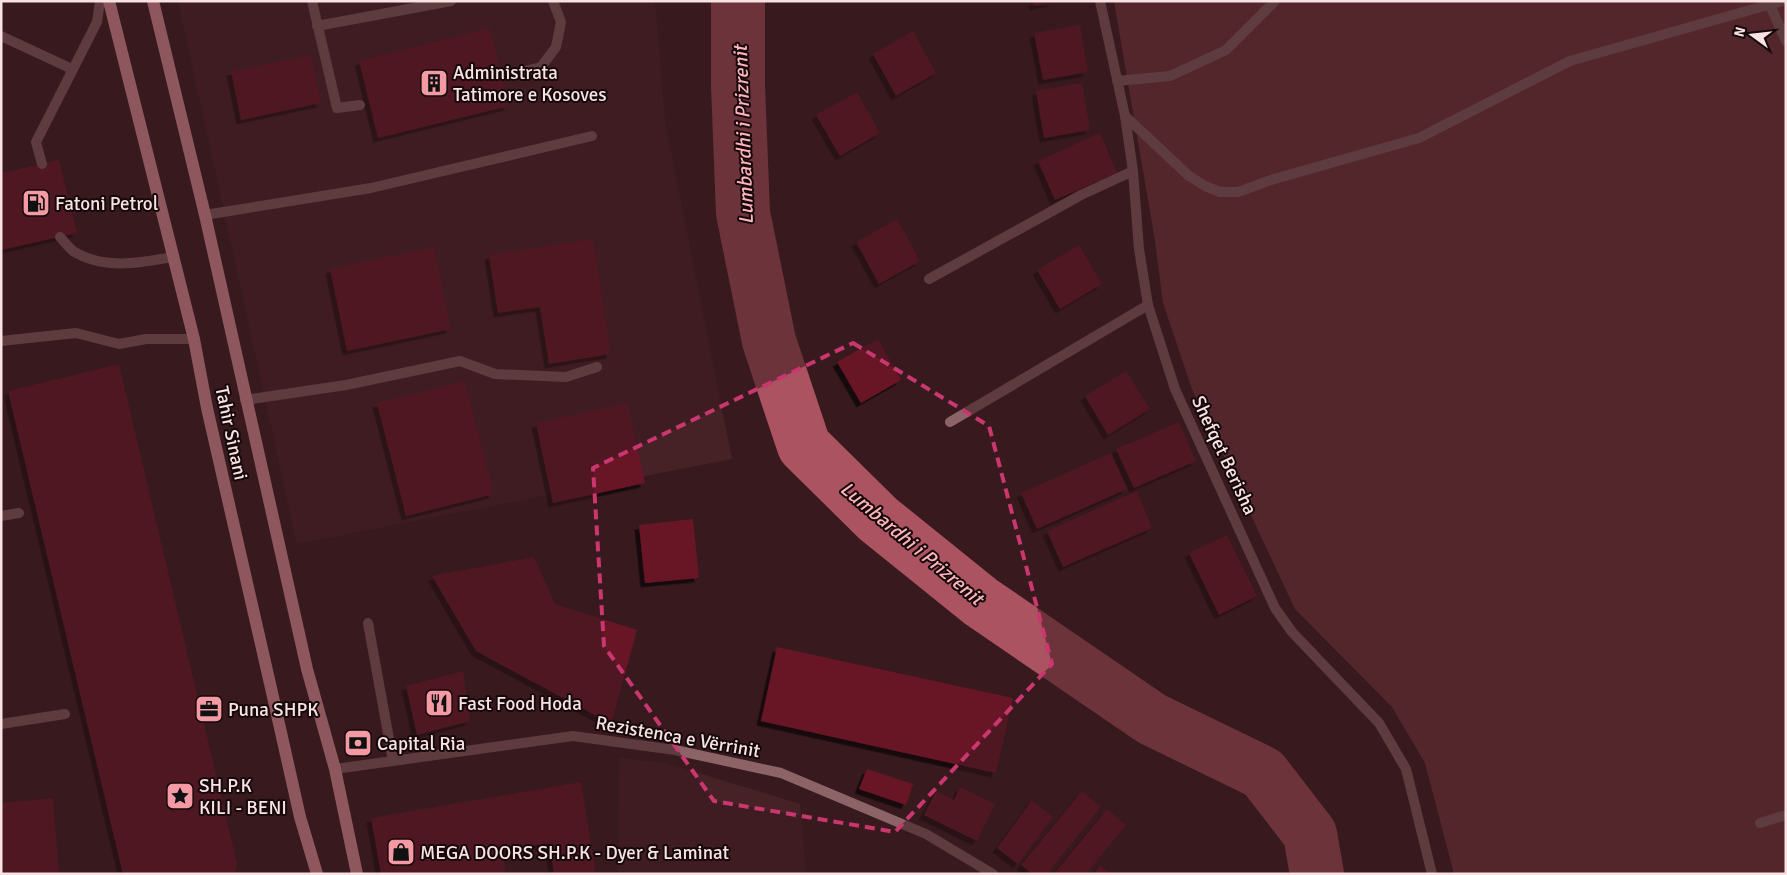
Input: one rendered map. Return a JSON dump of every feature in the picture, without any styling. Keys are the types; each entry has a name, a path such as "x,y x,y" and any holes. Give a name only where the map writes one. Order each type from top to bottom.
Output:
{"main road":[{"name":"Tahir Sinani","path":"109,1 194,339 207,408 270,688 300,817 317,874"},
{"name":"Tahir Sinani","path":"153,1 206,215 245,400 307,669 335,769 357,874"}],"street":[{"path":"42,164 36,142 97,22 100,1"},
{"path":"312,1 337,108 360,105"},
{"path":"317,26 451,1"},
{"path":"509,75 541,67 556,47 561,22 553,1"},
{"name":"Shefqet Berisha","path":"1100,1 1125,116 1139,249 1148,305 1175,389 1275,608 1292,632 1379,723 1406,769 1432,874"},
{"path":"1117,81 1170,76 1226,50 1275,1"},
{"path":"1125,116 1189,176 1205,186 1220,192 1238,192 1272,180 1419,138 1570,61 1782,1"},
{"path":"1770,5 1786,41"},
{"path":"1,36 72,69"},
{"path":"206,215 370,188 592,136"},
{"path":"929,280 1081,195 1132,171"},
{"path":"60,237 73,251 100,261 134,264 172,257"},
{"path":"950,422 1148,305"},
{"path":"1,341 76,333 119,344 146,339 194,339"},
{"path":"245,400 346,385 460,361 495,374 566,377 597,367"},
{"path":"1,516 19,513"},
{"path":"368,623 393,761"},
{"path":"1,724 65,714"},
{"name":"Rezistenca e Vërrinit","path":"335,769 573,736 675,750 781,773 926,834 992,874"},
{"path":"1760,824 1786,816"}],"highlighted area":[{"path":"853,343 989,426 1052,664 895,832 714,801 604,646 593,468"}],"shaded area":[{"path":"178,1 655,1 665,122 732,459 297,544"},
{"path":"1114,1 1786,1 1786,874 1454,874 1425,763 1392,707 1295,609 1192,389 1163,303 1155,241"},
{"path":"619,758 666,763 800,804 806,874 618,874"}],"building":[{"path":"1033,1 1052,1 1052,2 1034,6"},
{"path":"1080,25 1088,72 1043,80 1034,33"},
{"name":"Administrata Tatimore e Kosoves","path":"490,28 509,106 378,138 359,61"},
{"path":"913,31 936,73 896,96 873,54"},
{"path":"311,55 321,103 241,120 231,71"},
{"path":"1082,83 1090,130 1044,138 1036,91"},
{"path":"857,92 880,133 840,156 816,115"},
{"path":"1100,133 1117,173 1055,200 1038,161"},
{"name":"Fatoni Petrol","path":"59,160 77,233 1,250 1,173"},
{"path":"897,219 920,261 879,284 856,242"},
{"path":"593,239 611,354 549,364 540,307 498,313 489,255"},
{"path":"1079,245 1102,284 1060,309 1037,270"},
{"path":"434,247 451,329 347,351 330,269"},
{"path":"878,339 901,380 861,403 837,362"},
{"path":"119,364 237,864 235,874 123,874 8,391"},
{"path":"1126,371 1150,409 1108,435 1085,396"},
{"path":"465,381 494,494 406,516 377,403"},
{"path":"628,403 645,483 553,503 536,423"},
{"path":"1179,422 1196,461 1134,488 1116,449"},
{"path":"1111,453 1127,489 1037,529 1021,493"},
{"path":"1137,491 1152,528 1063,567 1047,531"},
{"path":"693,519 699,578 645,583 639,525"},
{"path":"1227,535 1257,596 1219,615 1189,553"},
{"path":"534,557 555,604 637,630 611,724 476,651 432,576"},
{"path":"777,647 1013,698 996,773 761,721"},
{"name":"Fast Food Hoda","path":"463,671 470,721 417,735 406,686"},
{"path":"867,769 913,784 906,805 859,789"},
{"path":"581,782 596,874 554,874 549,843 502,851 506,874 381,874 371,818"},
{"path":"960,787 995,804 977,841 924,815 936,791 954,800"},
{"path":"1082,791 1101,807 1047,874 1032,874 1021,865"},
{"path":"53,798 59,874 1,874 1,803"},
{"path":"1032,800 1053,817 1018,864 997,848"},
{"path":"1107,809 1126,825 1086,874 1054,874"},
{"path":"1100,865 1111,874 1094,874"}],"waterway":[{"name":"Lumbardhi i Prizrenit","path":"738,1 738,86 743,213 769,341 804,446 878,519 981,602 1152,719 1263,773 1310,834 1317,874"}],"place":[{"name":"Administrata Tatimore e Kosoves","path":"434,83"},
{"name":"Fatoni Petrol","path":"36,203"},
{"name":"Fast Food Hoda","path":"439,703"},
{"name":"Puna SHPK","path":"209,709"},
{"name":"Capital Ria","path":"358,743"},
{"name":"SH.P.K KILI - BENI","path":"180,796"},
{"name":"MEGA DOORS SH.P.K - Dyer & Laminat","path":"401,852"}]}
